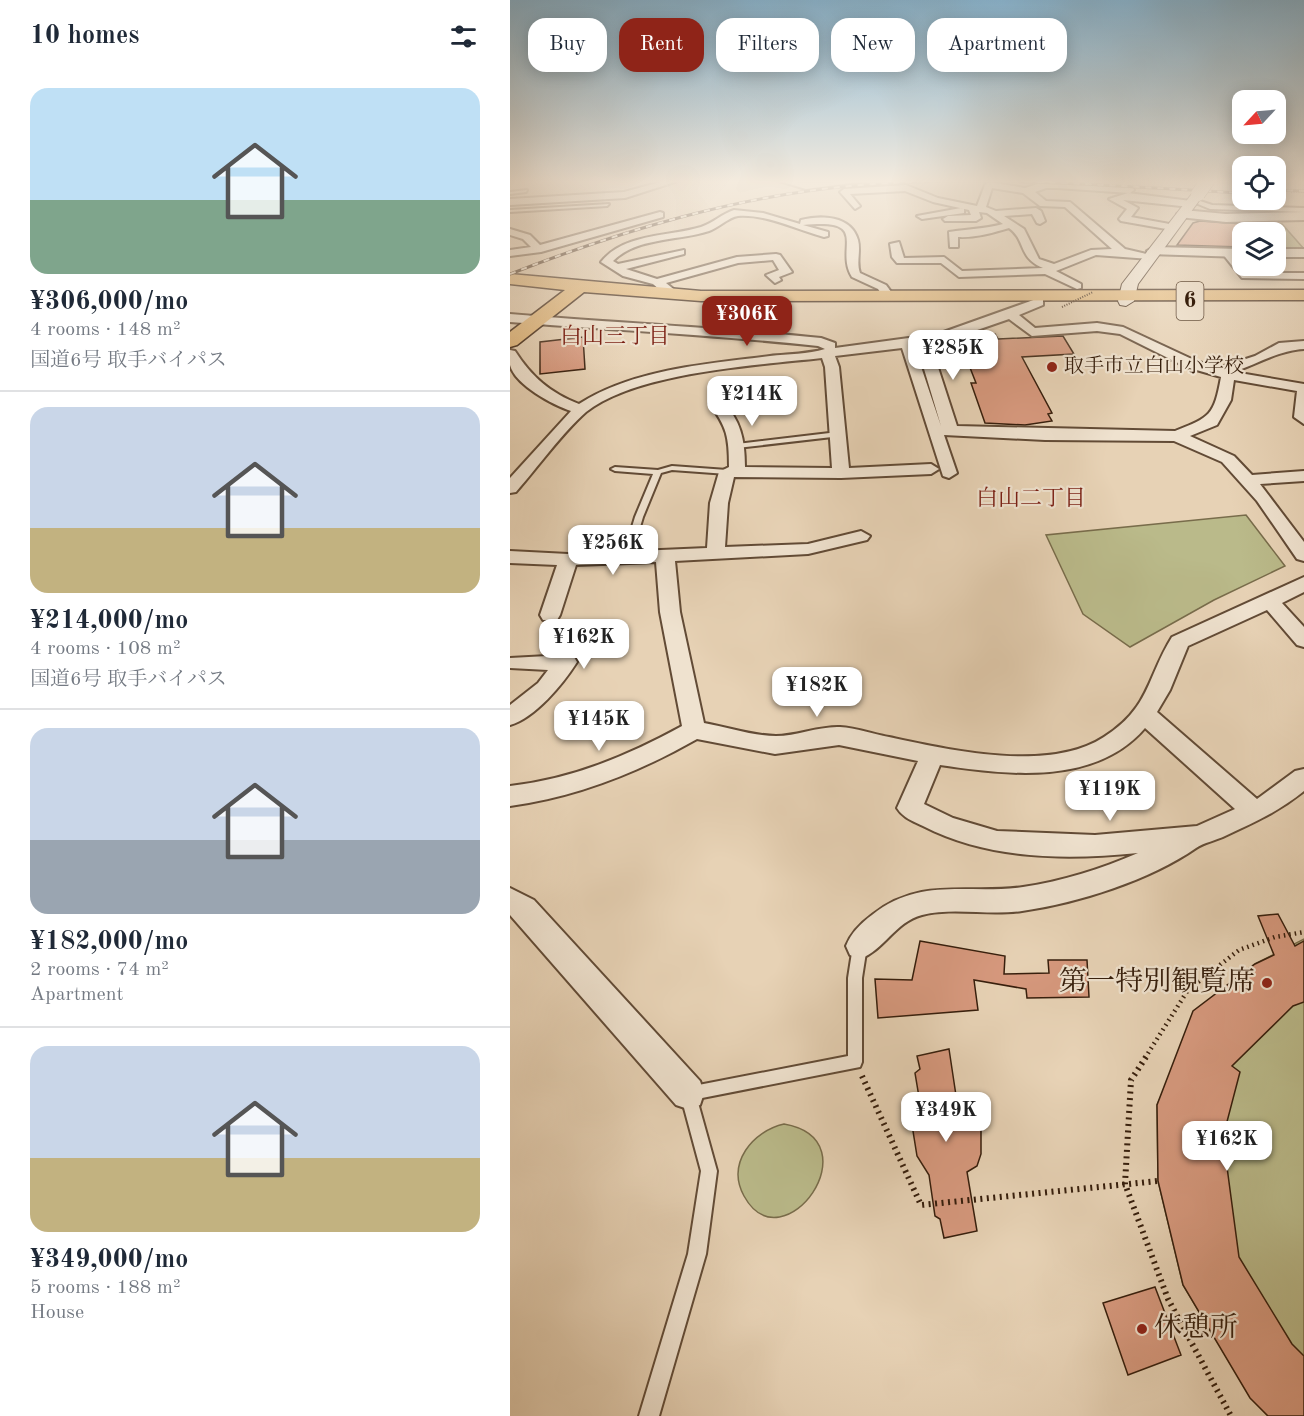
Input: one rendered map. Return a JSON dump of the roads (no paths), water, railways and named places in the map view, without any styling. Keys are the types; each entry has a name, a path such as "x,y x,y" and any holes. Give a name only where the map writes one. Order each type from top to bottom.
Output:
{"highway":[{"name":"6","path":"511,281 576,290 745,303 1039,302 1304,295"},
{"name":"6","path":"576,290 663,288 889,297 1304,301"},
{"path":"510,341 576,290"}],"main road":[{"path":"1125,298 1130,284 1158,246"}],"street":[{"path":"510,253 550,246"},
{"path":"635,246 617,250 606,262 627,274 663,288 745,259 776,257 786,272 772,275 775,280"},
{"path":"853,246 852,262 856,275 882,287 889,297"},
{"path":"895,246 897,257 901,261 925,256 944,260 959,274 1050,270 1095,252 1232,253"},
{"path":"1026,246 1035,261 1077,286"},
{"path":"1115,246 1122,252"},
{"path":"745,259 761,247"},
{"path":"616,268 680,252"},
{"path":"1227,253 1246,276 1304,276"},
{"path":"1286,253 1304,253"},
{"path":"510,488 580,410 608,394 654,379 723,366 923,341 964,332 1039,302"},
{"path":"1011,314 1032,332 1097,327 1123,331 1191,364 1223,374 1304,388 1300,417 1304,420"},
{"path":"510,318 607,327 728,332 821,342 833,351"},
{"path":"923,341 951,431"},
{"path":"907,343 949,473"},
{"path":"1223,374 1260,359 1277,348 1304,345"},
{"path":"833,351 832,367 841,473"},
{"path":"510,354 517,368 527,380 580,410"},
{"path":"934,430 1045,435 1177,436 1204,428 1212,422 1224,400 1223,374"},
{"path":"716,403 733,423 737,446 732,472 719,503 716,552"},
{"path":"1177,436 1206,452 1228,459 1249,480 1304,555"},
{"path":"732,472 841,473 931,469"},
{"path":"1249,480 1304,476"},
{"path":"510,557 568,560 808,549 861,536"},
{"path":"665,555 670,612 694,730"},
{"path":"550,615 568,560"},
{"path":"510,796 550,791 644,758 694,730 775,745 839,736 932,755 1010,766 1062,764 1121,740 1155,698 1179,642 1270,602 1304,583"},
{"path":"1270,602 1304,640"},
{"path":"510,717 546,688 566,662 517,663"},
{"path":"1143,713 1254,811"},
{"path":"932,755 910,808 946,826 997,842 1095,846 1200,836"},
{"path":"860,946 880,922 907,906 943,899 1004,901 1058,892 1132,868 1269,805 1304,778"},
{"path":"510,900 524,909 688,1094"}],"lane":[{"path":"737,446 837,435"},
{"path":"615,470 658,472 672,468 732,472"},
{"path":"627,556 639,517 658,472"},
{"path":"649,1416 697,1254 709,1171 688,1094 855,1062 855,978 860,946"}],"railway":[{"path":"510,274 587,246"}],"place":[{"name":"取手市立白山小学校","path":"1052,367"},
{"name":"第一特別観覧席","path":"1267,983"},
{"name":"休憩所","path":"1142,1329"}],"district":[{"name":"白山三丁目","path":"615,337"},
{"name":"白山二丁目","path":"1031,499"}]}
